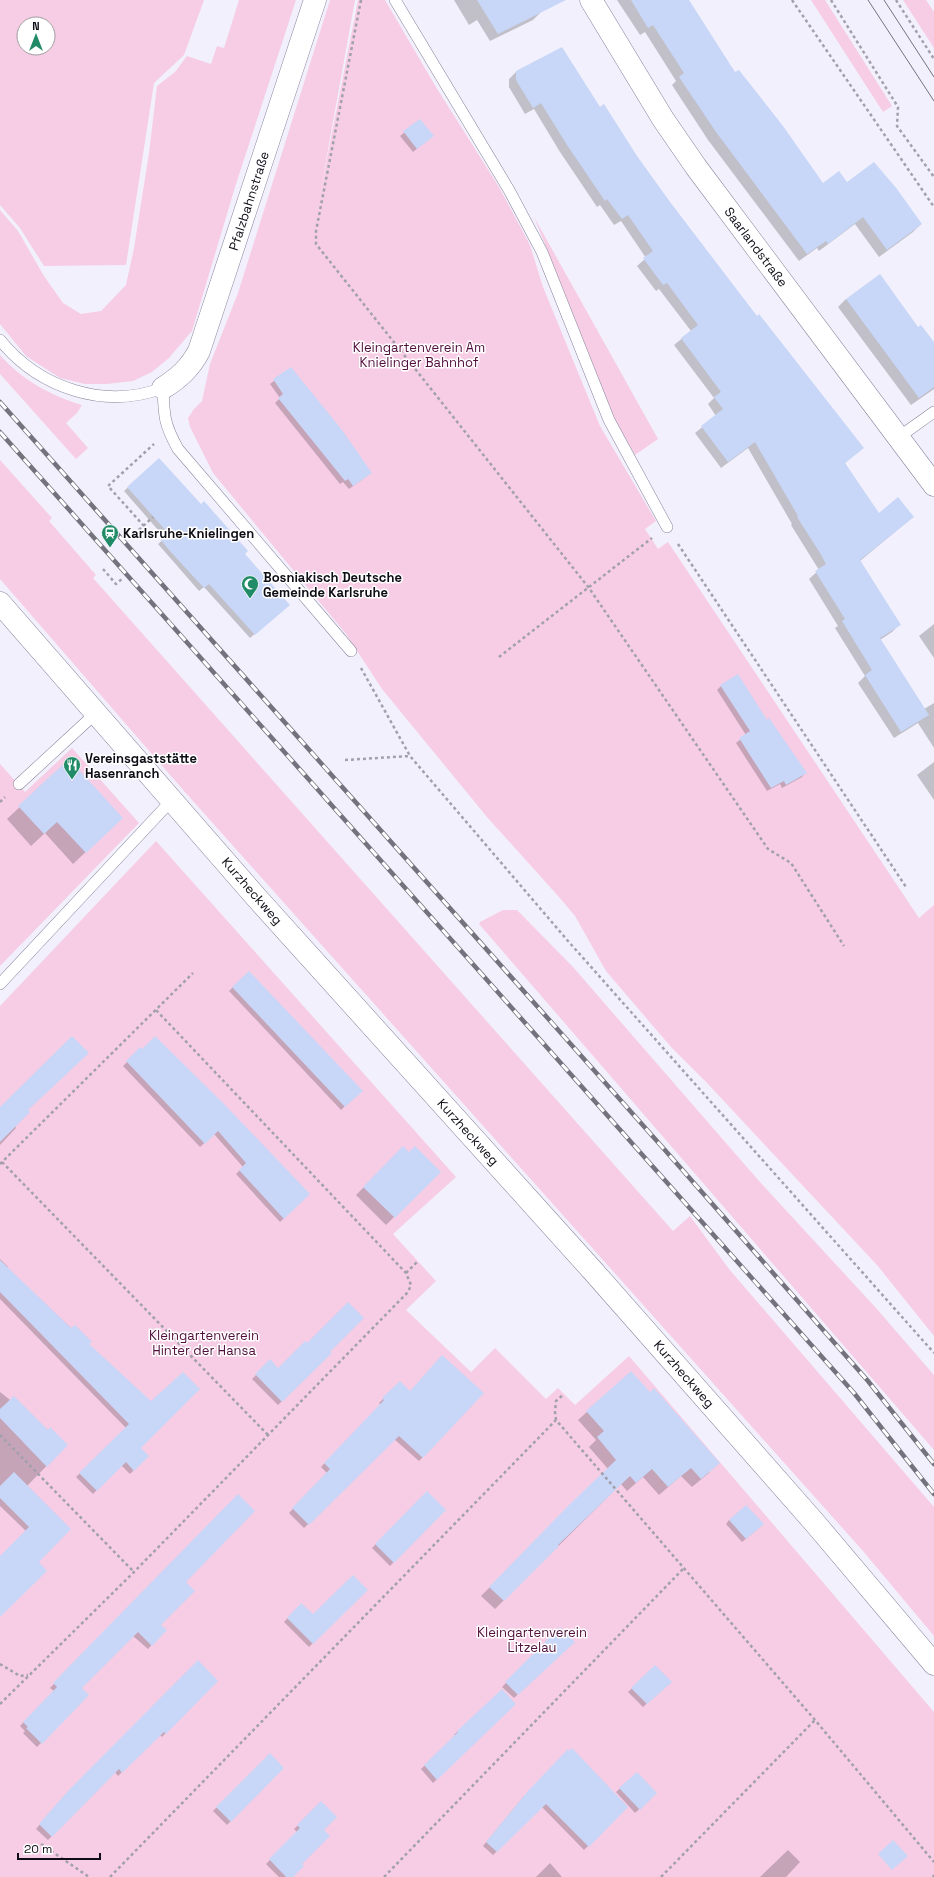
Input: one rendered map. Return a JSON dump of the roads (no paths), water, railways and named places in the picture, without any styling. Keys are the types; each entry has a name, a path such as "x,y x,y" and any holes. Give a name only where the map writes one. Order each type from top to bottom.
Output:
{"street":[{"name":"Pfalzbahnstraße","path":"163,388 179,378 192,365 200,351 315,0"},
{"name":"Saarlandstraße","path":"591,0 663,119 696,167 934,485"},
{"name":"Kurzheckweg","path":"0,603 256,896 564,1239 809,1516 934,1664"}],"lane":[{"path":"395,0 510,190 538,244 609,420 667,527"},
{"path":"0,340 10,352 31,370 70,390 99,396 127,396 147,394 163,388 164,416 168,431 178,449 351,651"},
{"path":"899,437 934,412"},
{"path":"19,784 96,713"},
{"path":"0,984 172,800"}],"tram line":[{"path":"868,0 934,101"},
{"path":"884,0 934,77"}],"railway":[{"path":"0,402 664,1149 868,1381 934,1464"},
{"path":"0,432 854,1393 934,1494"}],"place":[{"name":"Karlsruhe-Knielingen","path":"110,548"},
{"name":"Bosniakisch Deutsche Gemeinde Karlsruhe","path":"250,599"},
{"name":"Vereinsgaststätte Hasenranch","path":"72,780"}],"park label":[{"name":"Kleingartenverein Am Knielinger Bahnhof","path":"419,354"},
{"name":"Kleingartenverein Hinter der Hansa","path":"204,1342"},
{"name":"Kleingartenverein Litzelau","path":"532,1640"}]}
